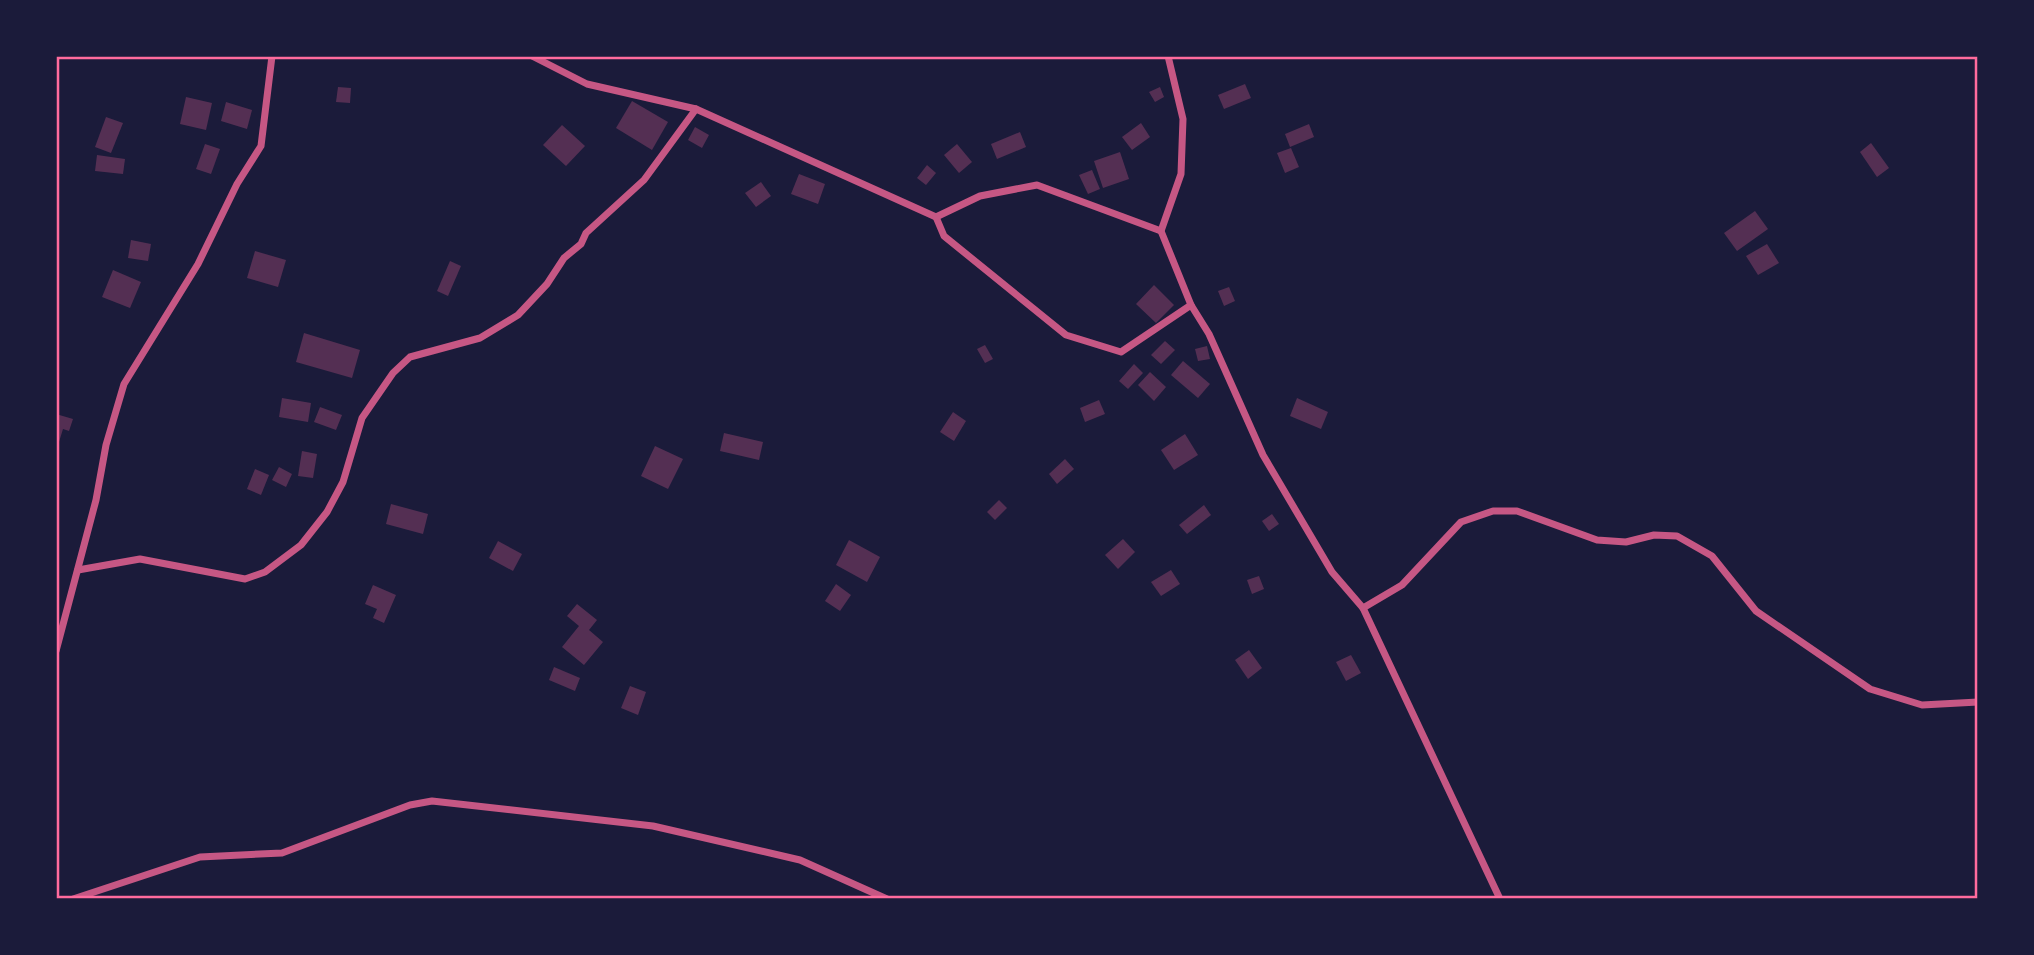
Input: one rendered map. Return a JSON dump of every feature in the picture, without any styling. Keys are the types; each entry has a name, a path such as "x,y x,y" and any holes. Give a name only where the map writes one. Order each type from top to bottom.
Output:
{"street":[{"path":"56,652 124,384 192,275 237,184 261,146 272,56"},
{"path":"533,56 587,85 695,109 936,217 944,236 1066,335 1121,352 1191,305"},
{"path":"1168,56 1183,119 1181,174 1161,231 1191,305 1209,334 1263,455 1332,572 1363,608 1500,899"},
{"path":"78,570 140,559 246,579 265,572 301,545 327,512 343,482 362,418 393,373 410,357 480,338 518,315 547,284 564,258 581,244 586,233 644,180 695,109"},
{"path":"936,217 980,196 1037,185 1161,231"},
{"path":"1363,608 1402,585 1461,522 1493,511 1517,512 1597,540 1626,542 1654,535 1677,536 1712,556 1756,611 1870,689 1922,705 1978,702"},
{"path":"73,899 200,857 282,853 410,805 432,801 653,826 800,860 887,899"}],"building":[{"path":"1245,84 1251,98 1224,109 1218,95"},
{"path":"338,87 351,88 350,103 336,102"},
{"path":"1160,87 1164,97 1155,102 1149,92"},
{"path":"186,97 212,103 206,130 180,124"},
{"path":"632,101 668,122 652,150 616,128"},
{"path":"226,102 252,110 247,129 221,121"},
{"path":"106,117 123,123 111,153 95,147"},
{"path":"1141,123 1150,137 1132,150 1122,137"},
{"path":"1309,124 1314,137 1290,147 1285,134"},
{"path":"562,125 585,146 566,166 543,145"},
{"path":"695,127 709,135 702,148 688,140"},
{"path":"1020,132 1026,147 997,159 991,144"},
{"path":"1871,143 1889,168 1877,177 1860,152"},
{"path":"205,144 220,149 211,174 196,169"},
{"path":"957,144 972,162 959,173 944,155"},
{"path":"1291,148 1299,167 1285,173 1277,153"},
{"path":"1120,152 1129,179 1103,188 1094,161"},
{"path":"97,155 125,159 123,174 95,171"},
{"path":"927,165 936,173 926,185 917,178"},
{"path":"1092,170 1100,189 1088,194 1079,175"},
{"path":"799,174 825,184 818,204 791,194"},
{"path":"761,182 771,196 756,207 745,193"},
{"path":"1755,211 1768,229 1737,251 1724,233"},
{"path":"131,240 151,244 148,261 128,258"},
{"path":"1767,244 1779,263 1758,275 1746,256"},
{"path":"255,251 286,260 278,287 247,278"},
{"path":"450,261 461,266 448,296 437,291"},
{"path":"113,270 141,282 130,308 102,297"},
{"path":"1154,285 1174,305 1156,323 1136,304"},
{"path":"1229,287 1235,301 1224,306 1218,291"},
{"path":"304,333 360,350 352,378 296,362"},
{"path":"1165,341 1175,350 1161,364 1151,355"},
{"path":"985,345 993,359 985,363 977,349"},
{"path":"1207,346 1210,359 1198,361 1195,349"},
{"path":"1183,361 1210,384 1198,398 1171,375"},
{"path":"1134,364 1143,373 1128,389 1119,381"},
{"path":"1150,372 1166,387 1154,401 1138,385"},
{"path":"282,398 311,403 308,422 279,417"},
{"path":"1297,398 1328,412 1321,429 1290,416"},
{"path":"1099,400 1105,414 1085,422 1080,408"},
{"path":"320,407 342,415 336,430 314,422"},
{"path":"953,412 966,421 954,441 940,432"},
{"path":"56,414 73,419 69,431 63,429 59,442 56,441"},
{"path":"724,433 763,442 759,460 720,451"},
{"path":"1185,434 1198,455 1174,470 1161,450"},
{"path":"655,446 683,459 668,489 641,476"},
{"path":"302,451 317,454 313,478 298,476"},
{"path":"1065,459 1074,469 1057,484 1049,474"},
{"path":"279,467 292,474 286,487 272,480"},
{"path":"255,469 269,475 261,495 247,489"},
{"path":"999,500 1007,508 995,520 987,512"},
{"path":"391,504 428,514 423,534 386,524"},
{"path":"1204,505 1211,515 1187,534 1179,525"},
{"path":"1272,514 1279,524 1269,531 1262,521"},
{"path":"1123,539 1135,552 1118,569 1105,555"},
{"path":"849,540 880,557 867,582 836,565"},
{"path":"498,541 522,554 513,571 489,558"},
{"path":"1171,570 1180,584 1161,596 1151,582"},
{"path":"1259,576 1264,589 1252,594 1247,580"},
{"path":"836,584 851,595 840,611 825,601"},
{"path":"373,585 396,595 384,623 373,618 377,609 365,604"},
{"path":"577,604 597,620 589,630 603,642 584,665 562,647 579,626 567,616"},
{"path":"1249,650 1262,668 1248,679 1235,660"},
{"path":"1351,655 1361,673 1346,681 1336,662"},
{"path":"554,667 580,678 575,691 549,680"},
{"path":"630,686 646,692 638,715 621,708"}]}
